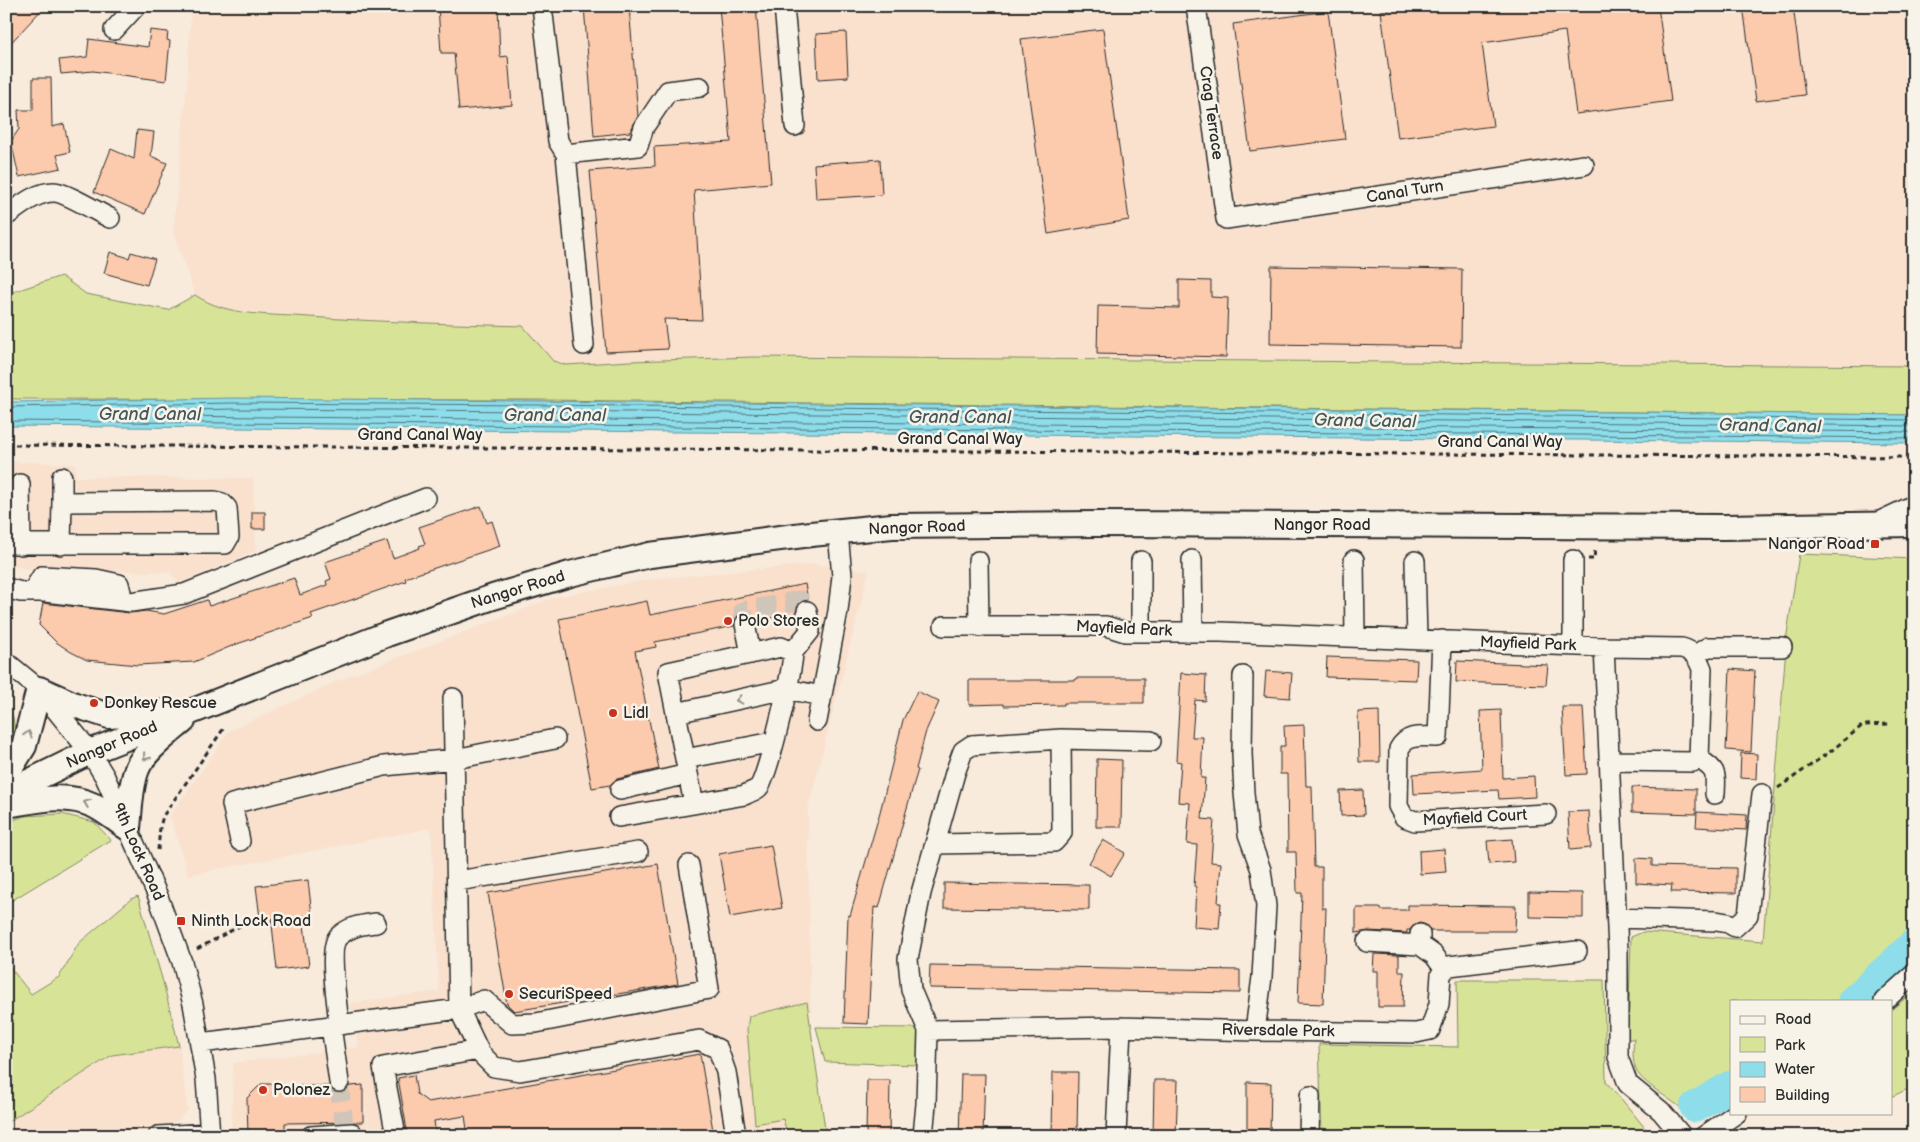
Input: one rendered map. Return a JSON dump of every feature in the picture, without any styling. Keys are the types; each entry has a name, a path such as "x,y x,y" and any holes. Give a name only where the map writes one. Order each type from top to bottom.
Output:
{"main road":[{"name":"Nangor Road","path":"6,793 90,752 387,634 493,597 570,574 650,555 811,534 838,533 892,526 1097,524 1695,527 1914,524"},
{"path":"6,775 24,746 39,689 75,705 109,716 193,711"},
{"path":"6,805 48,798 72,799 96,807 128,828 132,784 137,767 153,748 193,711"}],"street":[{"path":"114,30 136,6"},
{"path":"542,6 558,142 566,154 584,344"},
{"path":"784,6 795,126"},
{"name":"Crag Terrace","path":"1196,6 1226,219"},
{"path":"566,154 638,146 644,128 668,91 700,87"},
{"name":"Canal Turn","path":"1226,219 1584,165"},
{"path":"6,216 41,194 55,192 110,218"},
{"path":"61,545 62,477"},
{"path":"20,484 13,545 225,544 229,537 227,508 222,503 215,501 62,502"},
{"path":"6,588 21,592 131,602 184,594 426,498"},
{"name":"Nangor Road","path":"1873,525 1914,505"},
{"path":"817,721 838,611 842,576 838,533"},
{"path":"1192,560 1193,632"},
{"path":"1354,560 1355,637"},
{"path":"1573,560 1573,646"},
{"path":"978,561 978,627"},
{"path":"1141,561 1141,632"},
{"path":"1415,561 1417,639"},
{"path":"33,592 42,576 96,579 119,584 122,592"},
{"path":"619,818 745,794 758,788 763,779 773,742 793,665 794,652 810,631 807,611"},
{"path":"745,624 751,654"},
{"name":"Mayfield Park","path":"944,626 1106,626 1125,632 1193,632 1573,646 1682,648 1689,650 1695,655"},
{"name":"Mayfield Court","path":"1442,640 1438,737 1408,738 1403,742 1399,749 1398,806 1404,816 1416,821 1546,814"},
{"path":"694,804 668,672 781,647 794,652"},
{"path":"1604,647 1617,918 1618,1057 1628,1084 1661,1111 1681,1134"},
{"path":"1698,759 1702,668 1695,655 1708,647 1782,647"},
{"name":"9th Lock Road","path":"6,662 39,689 90,752 105,777 128,828 171,930 190,995 201,1043 210,1134"},
{"path":"1243,676 1242,754 1248,834 1260,870 1266,906 1262,977 1255,1032"},
{"path":"676,714 786,689 822,696"},
{"path":"453,698 459,1009 479,1050 494,1067 520,1071 699,1040 718,1049 726,1072 736,1136"},
{"path":"240,841 232,804 384,766 454,760 555,739"},
{"path":"936,844 1054,842 1062,833 1061,740"},
{"path":"923,1136 928,1030 911,990 908,959 921,893 963,751 972,745 1061,740 1151,741"},
{"path":"620,790 686,767 773,742"},
{"path":"1610,761 1693,762 1698,759"},
{"path":"1698,759 1712,767 1716,775 1716,794"},
{"path":"1617,918 1716,921 1728,923 1735,927 1748,916 1762,794"},
{"path":"457,881 638,852"},
{"path":"201,1043 459,1009 484,1000 512,1024 536,1023 709,989 689,865"},
{"path":"338,1082 332,952 337,936 355,926 376,923"},
{"path":"1367,942 1420,939 1445,970 1449,966 1482,961 1577,951"},
{"name":"Riversdale Park","path":"928,1030 1121,1027 1255,1032 1416,1033 1430,1030 1439,1004 1441,974 1445,970"},
{"path":"1885,1000 1914,974"},
{"path":"1116,1136 1121,1027"},
{"path":"396,1136 383,1067 479,1050"},
{"path":"1309,1136 1310,1096"},
{"path":"1704,1136 1736,1114"},
{"path":"311,1136 347,1132"},
{"path":"158,1136 210,1134"}],"path":[{"name":"Grand Canal Way","path":"6,445 1914,457"},
{"path":"1762,794 1776,789 1831,751 1863,725 1889,724"},
{"path":"158,851 163,816 224,728"},
{"path":"197,949 250,921 272,920"}],"shaded area":[{"path":"191,6 1914,6 1914,366 753,357 566,365 553,361 523,326 364,321 221,308 195,295 173,232 187,82"},
{"path":"6,461 76,464 76,477 253,478 256,551 179,583 169,572 35,570 6,565"},
{"path":"814,564 869,571 808,809 811,1028 826,1136 370,1136 365,1095 369,1136 231,1136 233,1063 358,1047 350,1003 439,991 431,828 188,875 170,816 229,731 342,679 555,597 651,579"},
{"path":"179,1046 188,1110 170,1128 170,1136 6,1136 6,1123 112,1055"}],"green space":[{"path":"61,276 86,294 168,310 195,295 208,302 235,311 265,315 390,322 523,326 553,361 566,365 753,357 1914,366 1914,415 541,400 6,399 6,283 13,292"},
{"path":"1799,554 1914,559 1914,938 1843,1000 1730,1000 1730,1078 1681,1108 1644,1080 1636,1070 1633,1055 1634,1039 1628,1039 1631,937 1643,932 1763,941 1787,634"},
{"path":"6,710 13,717 16,738 6,750"},
{"path":"62,814 94,822 111,840 6,904 6,823 24,816"},
{"path":"138,896 179,1046 112,1055 6,1123 6,962 31,994 59,977 79,943 131,899"},
{"path":"1457,980 1604,980 1606,1082 1649,1133 1645,1136 1322,1136 1319,1044 1458,1047"},
{"path":"1914,991 1914,1086 1892,1097 1892,1009"},
{"path":"807,1002 826,1136 788,1136 783,1119 755,1124 747,1029 749,1016"},
{"path":"816,1027 919,1028 918,1065 825,1062"}],"water":[{"name":"Grand Canal","path":"233,398 1914,415 1914,443 6,426 6,402"}],"building":[{"path":"15,6 45,6 6,48 6,15"},
{"path":"438,6 498,6 500,57 508,56 512,105 459,110 454,53 441,53"},
{"path":"584,6 629,6 638,116 630,132 594,136"},
{"path":"719,6 756,6 771,183 694,190 702,320 664,319 668,349 606,352 590,171 655,166 654,147 731,142"},
{"path":"1419,6 1658,6 1671,101 1576,114 1565,31 1482,43 1493,126 1398,138 1381,11"},
{"path":"1743,6 1793,6 1805,95 1756,101"},
{"path":"1328,11 1345,139 1250,151 1233,24"},
{"path":"1103,29 1129,220 1048,234 1021,39"},
{"path":"150,30 168,32 167,40 170,41 166,81 93,71 61,74 59,60 87,57 89,39 148,47"},
{"path":"846,32 848,77 818,79 816,34"},
{"path":"33,78 51,78 52,127 64,124 70,152 57,155 61,168 19,177 11,141 19,129 18,110 33,110"},
{"path":"137,130 154,132 151,156 167,163 145,214 94,192 111,149 134,159"},
{"path":"880,159 882,195 816,199 814,164"},
{"path":"110,252 129,258 131,252 155,259 147,285 104,273"},
{"path":"1271,266 1462,269 1461,347 1270,344"},
{"path":"1179,280 1211,281 1211,297 1228,298 1226,357 1097,354 1098,306 1179,308"},
{"path":"481,506 487,523 492,521 500,546 405,578 406,581 311,614 313,618 234,645 194,662 137,665 87,660 56,642 39,625 43,603 130,613 146,611 164,614 207,600 209,606 294,578 300,595 327,585 326,581 331,579 325,562 387,541 393,558 420,548 419,546 425,544 419,527"},
{"path":"252,512 265,512 265,529 252,529"},
{"name":"Lidl","path":"805,584 808,600 796,607 796,613 756,621 749,614 742,613 735,620 734,626 655,642 656,647 635,651 659,769 617,779 610,785 592,788 559,619 647,601 650,615"},
{"path":"1327,657 1417,660 1416,680 1326,677"},
{"path":"1457,661 1548,665 1546,685 1456,682"},
{"path":"1730,669 1755,671 1751,752 1726,750"},
{"path":"1266,671 1292,673 1290,698 1264,696"},
{"path":"1181,673 1206,675 1205,701 1195,700 1192,737 1203,737 1201,778 1205,778 1202,819 1214,820 1211,862 1221,863 1218,903 1221,903 1219,929 1194,927 1197,845 1187,844 1190,803 1178,802 1181,762 1176,761"},
{"path":"1076,678 1144,678 1144,703 969,705 969,680 1076,680"},
{"path":"917,691 939,702 926,731 916,769 918,770 879,908 874,907 868,1024 844,1023 848,915 850,916 880,812 903,720"},
{"path":"1562,707 1583,707 1587,774 1566,775"},
{"path":"1501,710 1503,778 1534,776 1535,797 1499,799 1498,790 1414,794 1413,774 1482,769 1480,711"},
{"path":"1379,711 1380,762 1359,762 1358,712"},
{"path":"1304,725 1306,786 1312,786 1314,867 1322,867 1322,908 1326,908 1323,1004 1298,1003 1302,893 1297,893 1296,852 1288,852 1287,774 1280,774 1280,746 1285,746 1284,726"},
{"path":"1741,753 1757,754 1756,779 1740,778"},
{"path":"1097,759 1122,760 1121,827 1096,827"},
{"path":"1632,787 1696,789 1696,814 1632,812"},
{"path":"1363,790 1364,815 1341,816 1340,791"},
{"path":"1589,811 1591,848 1570,850 1568,812"},
{"path":"1697,812 1747,815 1746,830 1696,827"},
{"path":"1512,839 1514,862 1489,864 1487,841"},
{"path":"1103,840 1125,853 1111,876 1089,863"},
{"path":"771,845 782,908 730,917 719,854"},
{"path":"1444,849 1446,872 1420,874 1419,851"},
{"path":"1636,858 1652,859 1652,866 1736,868 1736,893 1671,892 1672,885 1636,883"},
{"path":"658,864 678,984 514,1011 507,1004 488,893"},
{"path":"308,880 312,915 303,916 309,966 277,970 271,916 260,918 256,886"},
{"path":"944,883 1089,885 1089,910 944,908"},
{"path":"1529,892 1583,893 1583,918 1529,917"},
{"path":"1408,905 1516,906 1515,931 1430,931 1426,925 1420,923 1407,930 1407,933 1368,931 1356,933 1356,908 1408,910"},
{"path":"1374,954 1399,955 1399,972 1404,972 1403,1007 1378,1007 1378,971 1373,971"},
{"path":"930,965 1240,970 1240,993 929,988"},
{"path":"700,1054 714,1136 468,1136 465,1116 434,1121 436,1136 408,1136 398,1078 414,1075 417,1094 428,1102"},
{"path":"1053,1072 1078,1072 1077,1136 1052,1136"},
{"path":"961,1074 985,1074 983,1136 959,1136"},
{"path":"867,1080 890,1080 889,1136 866,1136"},
{"path":"1154,1080 1178,1080 1176,1136 1153,1136"},
{"path":"1247,1082 1271,1083 1270,1136 1247,1136"},
{"path":"261,1084 329,1086 334,1092 340,1093 350,1086 363,1085 363,1122 285,1123 285,1136 248,1136 247,1098"}],"waterway":[{"path":"1854,1000 1914,944"},
{"path":"1695,1107 1730,1087"}],"tunnel":[{"path":"745,624 743,611 800,600 807,611"},
{"path":"339,1082 344,1125"}],"place":[{"name":"Nangor Road","path":"1875,544"},
{"name":"Polo Stores","path":"728,621"},
{"name":"Donkey Rescue","path":"94,703"},
{"name":"Lidl","path":"613,713"},
{"name":"Ninth Lock Road","path":"181,921"},
{"name":"SecuriSpeed","path":"509,994"},
{"name":"Polonez","path":"263,1090"}]}
